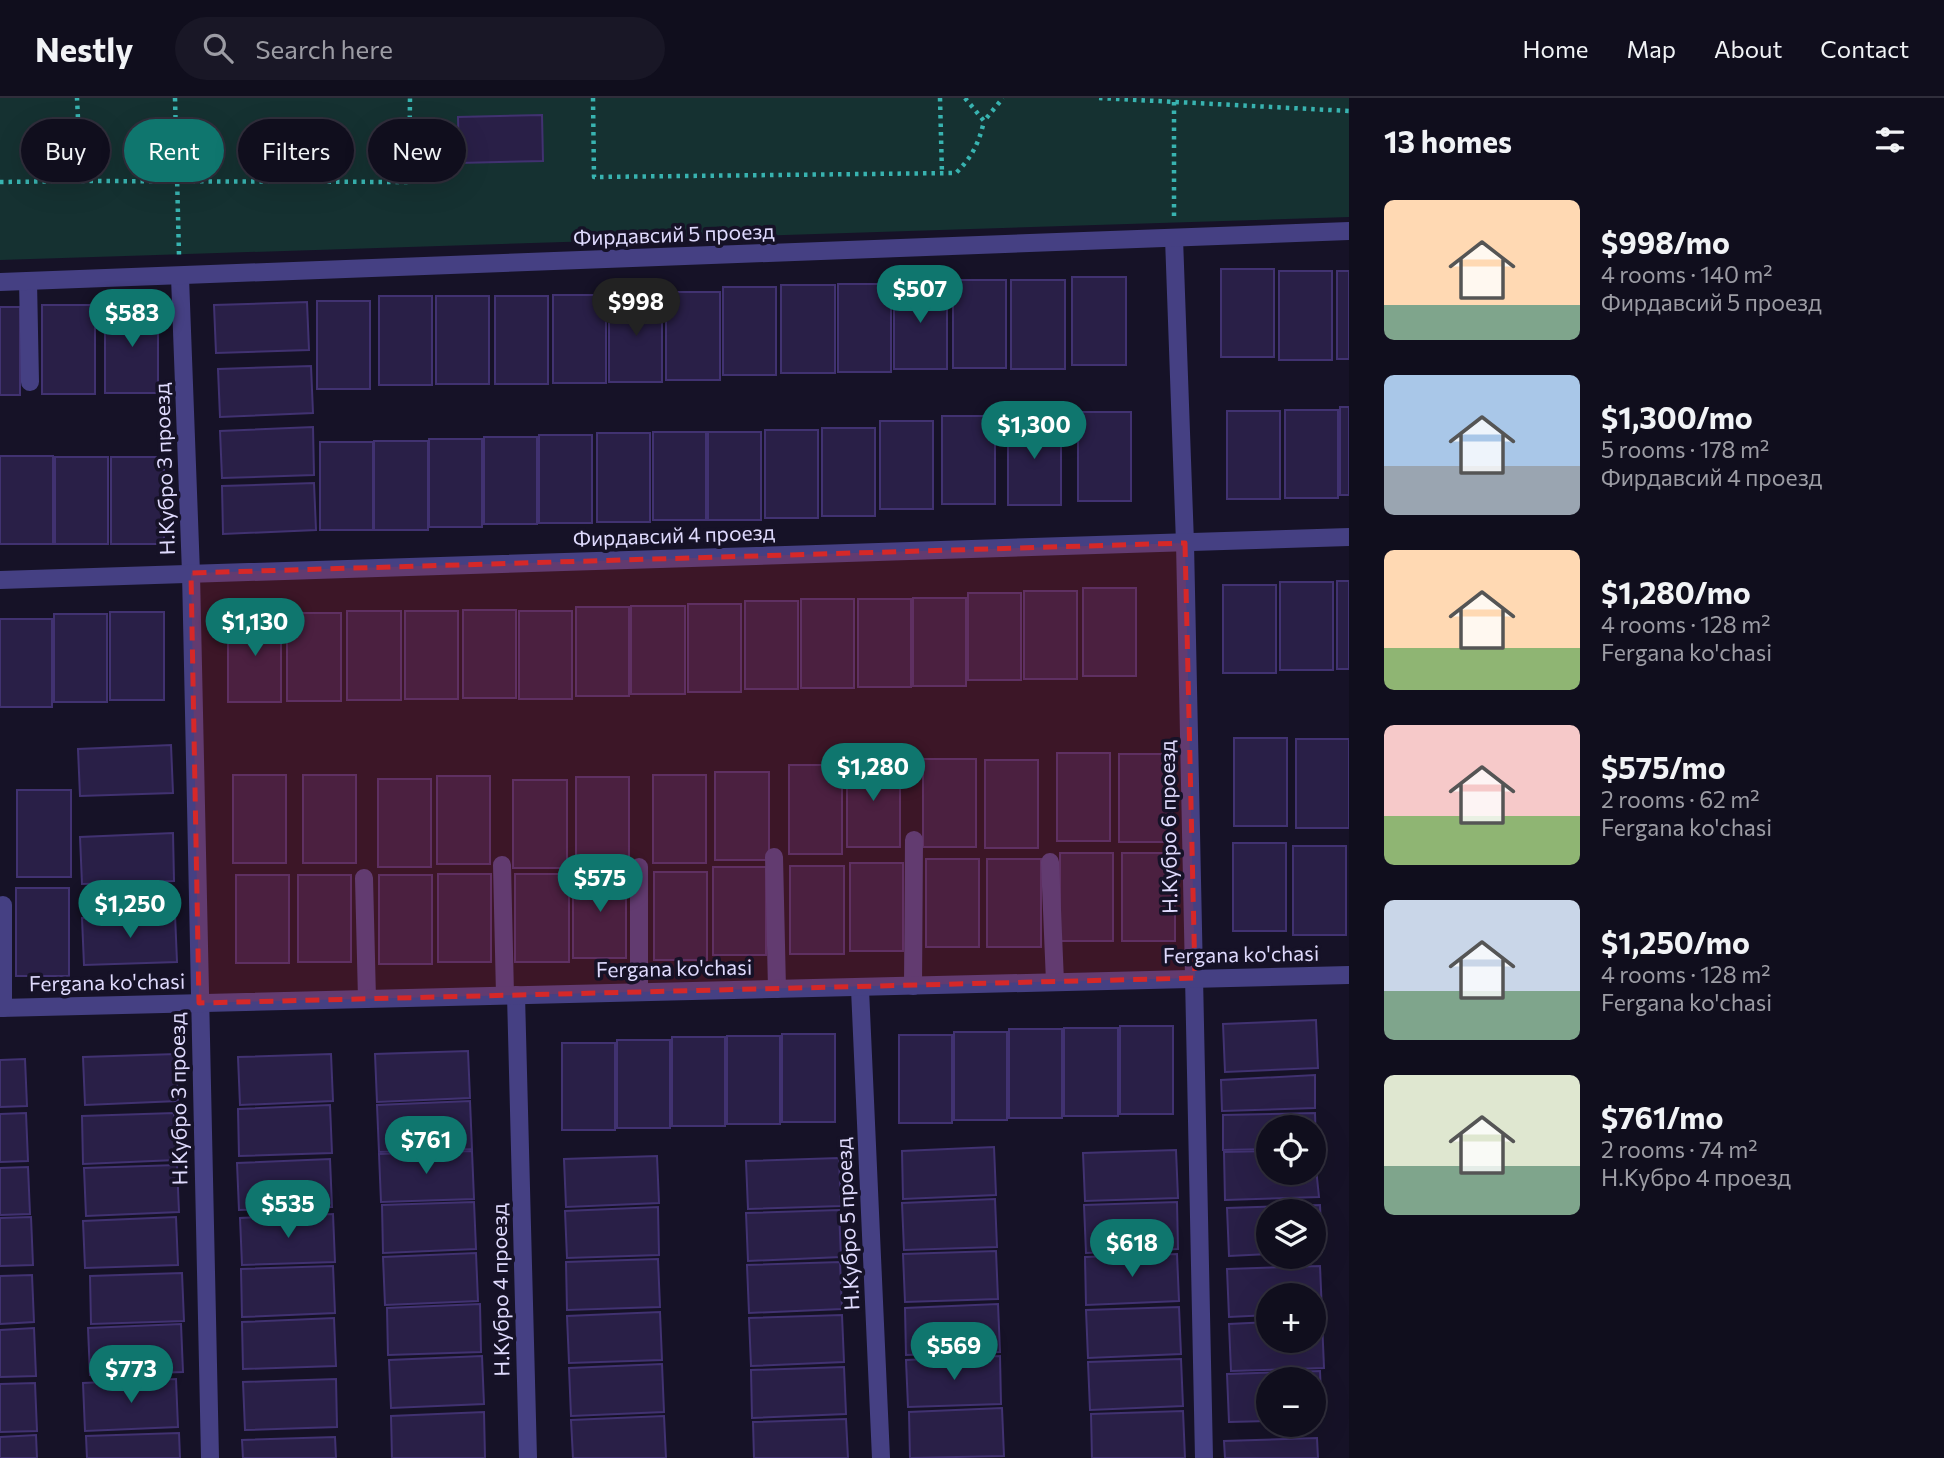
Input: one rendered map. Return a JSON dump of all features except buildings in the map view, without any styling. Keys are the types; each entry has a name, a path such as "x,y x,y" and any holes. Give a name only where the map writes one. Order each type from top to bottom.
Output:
{"street":[{"name":"Фирдавсий 5 проезд","path":"0,282 1349,231"},
{"name":"Н.Кубро 6 проезд","path":"1174,238 1185,543 1204,1458"},
{"name":"Н.Кубро 3 проезд","path":"180,277 191,573 210,1458"},
{"path":"28,281 30,382"},
{"name":"Фирдавсий 4 проезд","path":"0,580 1349,537"},
{"path":"913,986 915,840"},
{"path":"774,857 777,989"},
{"path":"1050,862 1055,982"},
{"name":"Н.Кубро 4 проезд","path":"502,865 511,995 528,1458"},
{"path":"639,867 639,992"},
{"path":"364,878 367,999"},
{"path":"1,1008 3,905"},
{"name":"Fergana ko'chasi","path":"1,1008 1349,975"},
{"name":"Н.Кубро 5 проезд","path":"860,989 881,1458"}],"path":[{"path":"77,98 78,119"},
{"path":"175,98 175,119"},
{"path":"224,182 409,182 410,98"},
{"path":"593,98 594,177 956,173 970,159 979,142 984,121 1003,98"},
{"path":"940,98 942,174"},
{"path":"965,98 984,121"},
{"path":"1099,98 1349,111"},
{"path":"1174,100 1174,238"},
{"path":"0,182 21,182"},
{"path":"176,182 180,277"}],"highlighted area":[{"path":"1185,543 1195,978 199,1003 191,573"}],"green space":[{"path":"0,98 1349,98 1349,217 0,260"}]}
